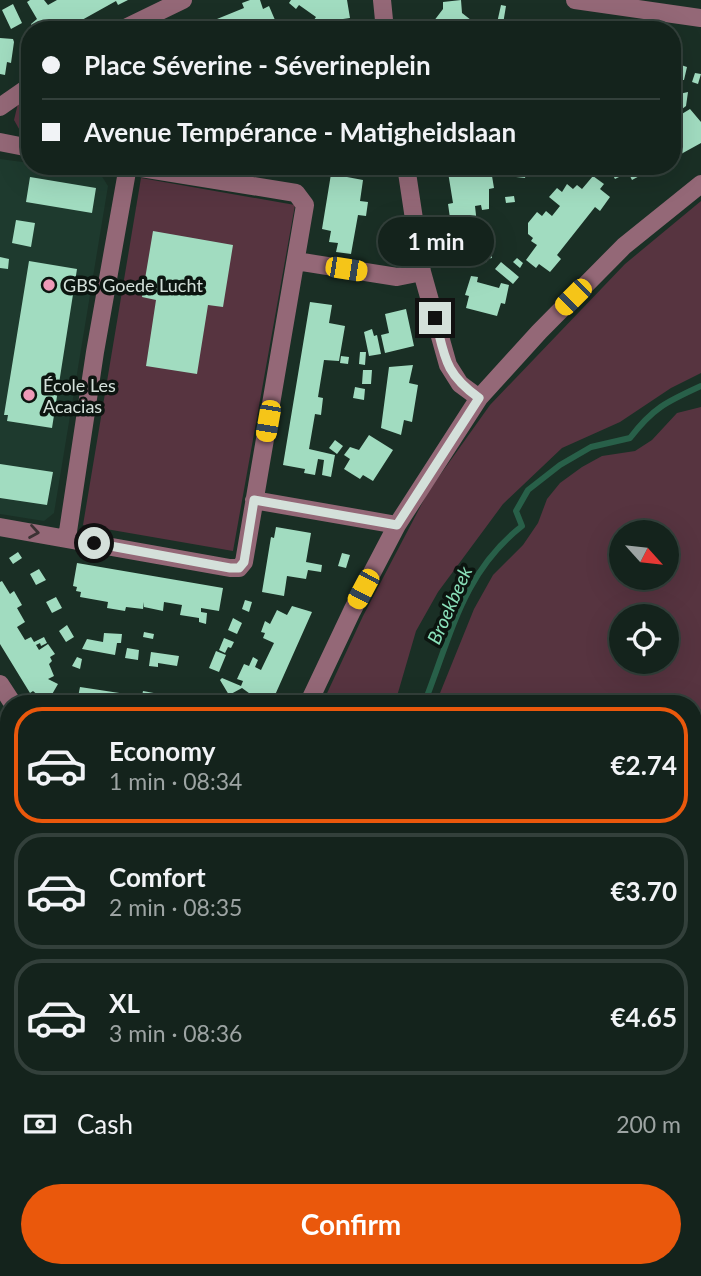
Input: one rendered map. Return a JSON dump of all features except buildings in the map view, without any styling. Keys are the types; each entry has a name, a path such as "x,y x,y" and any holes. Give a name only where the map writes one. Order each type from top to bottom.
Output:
{"street":[{"path":"140,21 183,0"},
{"path":"382,0 384,21"},
{"path":"575,0 701,18"},
{"path":"0,107 21,92"},
{"path":"0,142 21,146"},
{"path":"67,538 95,352 126,175"},
{"path":"0,527 230,568 239,568 244,562 304,205 296,193 184,175"},
{"path":"407,175 422,272 447,365 460,384 479,398"},
{"path":"312,695 397,525 479,398 539,332 624,246 701,184"},
{"path":"296,261 397,277 422,272"},
{"path":"254,500 397,525"}],"shaded area":[{"path":"19,99 21,132 14,120"},
{"path":"0,159 21,162 21,175 101,175 108,186 54,513 44,521 0,514"},
{"path":"141,178 295,205 233,551 83,525"},
{"path":"701,201 701,373 671,388 620,422 562,448 503,504 438,592 416,631 397,695 326,695 363,616 428,492 490,405 625,264"},
{"path":"701,407 701,695 439,695 474,609 493,575 523,545 538,523 547,499 560,483 602,456 635,451 652,440 677,413"}],"waterway":[{"name":"Broekbeek","path":"427,695 451,630 472,585 485,564 522,526 516,511 528,490 560,465 591,447 630,438 646,419 661,407 701,386"}],"place":[{"name":"GBS Goede Lucht","path":"49,285"},
{"name":"École Les Acacias","path":"29,395"}],"route":[{"path":"94,543 239,568 244,562 254,500 397,525 479,398 460,384 447,365 435,318"}]}
